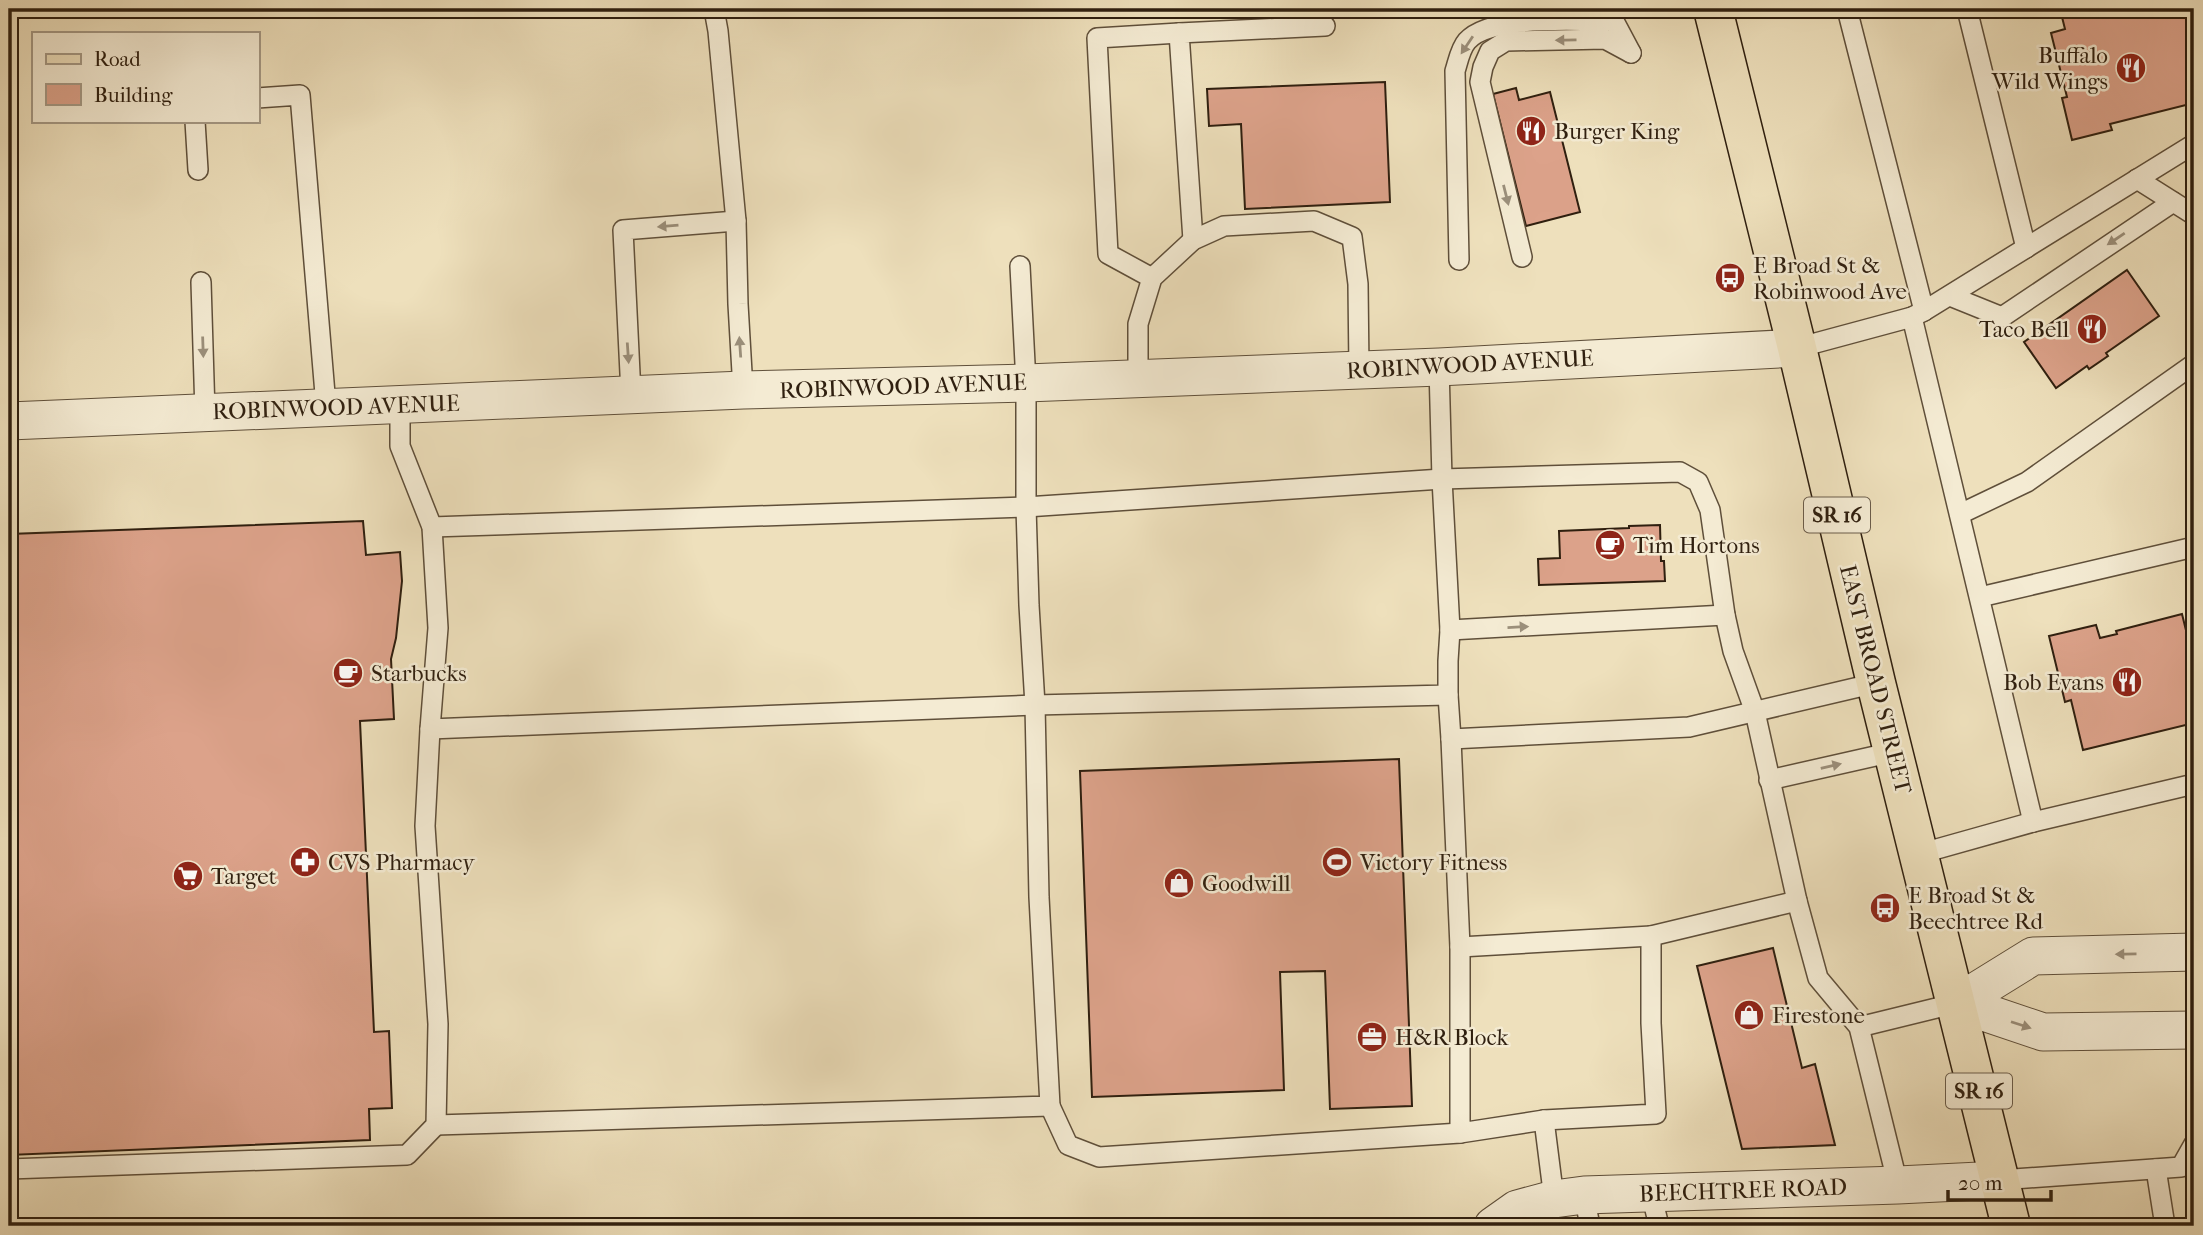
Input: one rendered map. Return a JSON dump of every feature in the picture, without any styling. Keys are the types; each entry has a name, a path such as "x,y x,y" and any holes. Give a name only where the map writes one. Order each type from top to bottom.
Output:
{"main road":[{"name":"EAST BROAD STREET","path":"1713,9 2011,1226"}],"street":[{"name":"ROBINWOOD AVENUE","path":"9,421 631,394 1026,383 1439,367 1797,348"},
{"path":"1956,1003 2034,956 2194,952"},
{"path":"1956,1003 2043,1032 2194,1030"},
{"name":"BEECHTREE ROAD","path":"1493,1226 1517,1209 1576,1207 1655,1210 1898,1185 2000,1180"}],"lane":[{"path":"714,9 736,221 743,390"},
{"path":"1847,9 1918,314 1960,514 2033,822"},
{"path":"1967,9 2026,248"},
{"path":"1459,260 1455,71 1465,43 1487,28 1526,21 1614,21 1631,53 1605,39 1506,41 1490,51 1483,67 1480,82 1522,257"},
{"path":"1152,278 1108,254 1097,38 1325,26"},
{"path":"1179,33 1194,240"},
{"path":"259,98 300,94 326,407"},
{"path":"195,122 198,170"},
{"path":"1797,348 1918,314 2194,144"},
{"path":"2137,179 2194,215"},
{"path":"1950,296 2002,317 2173,202"},
{"path":"631,394 623,230 736,221"},
{"path":"1138,378 1138,324 1152,278 1194,240 1224,226 1314,221 1352,237 1358,284 1359,370"},
{"path":"1020,266 1026,383 1026,507 1035,705 1038,885 1050,1105 1068,1145 1099,1157 1460,1133 1544,1120 1656,1114 1651,1023 1651,936"},
{"path":"201,282 205,412"},
{"path":"1960,514 2027,482 2194,364"},
{"path":"1439,367 1450,630 1448,695 1460,947 1460,1133"},
{"path":"400,404 400,446 432,527 438,628 425,826 438,1024 436,1125"},
{"path":"432,527 1026,507 1442,479 1680,472 1698,482 1710,510 1733,651 1755,712 1797,901 1818,978 1859,1027 1898,1185"},
{"path":"1980,597 2194,547"},
{"path":"1450,630 1725,615"},
{"path":"1451,739 1689,727 1876,683"},
{"path":"430,729 1035,705 1448,695"},
{"path":"1769,780 1893,752"},
{"path":"1920,854 2033,822 2194,784"},
{"path":"1460,947 1651,936 1797,901"},
{"path":"1859,1027 1956,1003"},
{"path":"9,1168 407,1154 436,1125 1050,1105"},
{"path":"1544,1120 1576,1207"},
{"path":"2000,1180 2181,1167 2194,1144"},
{"path":"2156,1169 2165,1226"}],"building":[{"path":"2060,9 2189,9 2194,28 2194,103 2110,124 2112,130 2072,140 2062,98 2067,97 2051,33 2065,29"},
{"path":"1385,82 1390,202 1245,209 1241,124 1209,126 1207,89"},
{"name":"Burger King","path":"1516,88 1519,100 1550,92 1580,212 1526,226 1493,94"},
{"name":"Taco Bell","path":"2127,270 2159,316 2106,353 2108,356 2089,369 2087,366 2056,388 2024,342"},
{"name":"Target","path":"363,521 366,555 400,552 402,581 391,659 394,719 360,721 374,1032 389,1031 392,1108 369,1109 370,1140 9,1155 9,534"},
{"name":"Tim Hortons","path":"1660,525 1661,561 1664,561 1665,581 1539,585 1538,559 1560,558 1559,531"},
{"name":"Bob Evans","path":"2182,614 2194,663 2194,723 2083,750 2071,700 2065,702 2049,636 2096,625 2100,638 2117,634 2116,631"},
{"path":"1399,759 1412,1106 1330,1109 1325,971 1280,972 1284,1090 1092,1097 1080,771"},
{"name":"Firestone","path":"1773,948 1802,1068 1815,1064 1835,1145 1742,1149 1697,966"}],"place":[{"name":"Buffalo Wild Wings","path":"2131,68"},
{"name":"Burger King","path":"1531,131"},
{"name":"E Broad St & Robinwood Ave","path":"1730,278"},
{"name":"Taco Bell","path":"2092,329"},
{"name":"Tim Hortons","path":"1610,545"},
{"name":"Starbucks","path":"348,673"},
{"name":"Bob Evans","path":"2127,682"},
{"name":"CVS Pharmacy","path":"305,862"},
{"name":"Victory Fitness","path":"1337,862"},
{"name":"Target","path":"188,876"},
{"name":"Goodwill","path":"1179,883"},
{"name":"E Broad St & Beechtree Rd","path":"1885,908"},
{"name":"Firestone","path":"1749,1015"},
{"name":"H&R Block","path":"1372,1037"}]}
